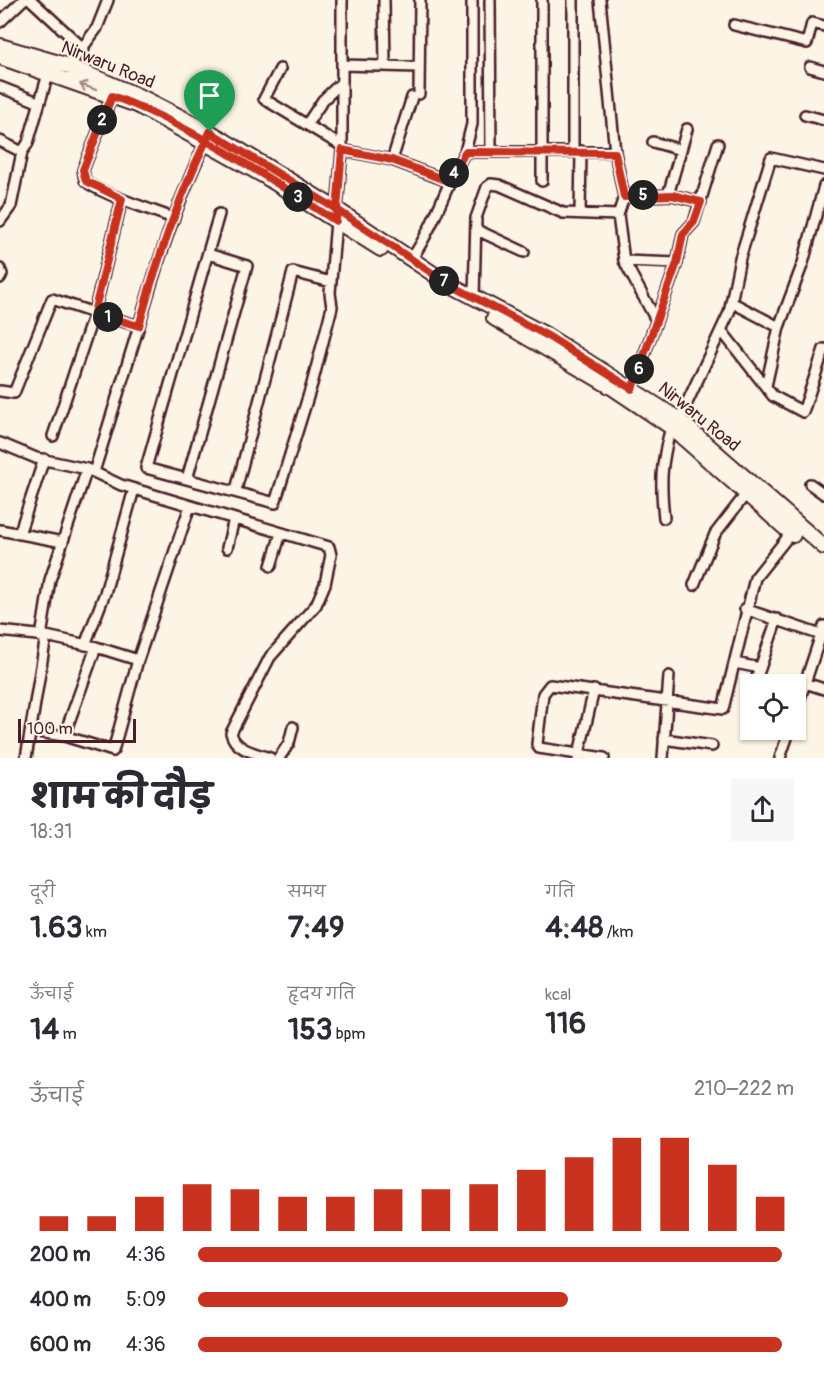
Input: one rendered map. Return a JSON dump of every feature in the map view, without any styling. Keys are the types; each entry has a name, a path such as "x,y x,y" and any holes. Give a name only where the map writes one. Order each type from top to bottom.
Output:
{"street":[{"path":"0,22 23,0"},
{"path":"31,0 84,49"},
{"path":"69,66 84,49 97,28 108,0"},
{"path":"219,214 146,468 236,490 275,503 312,384 332,307 331,282 342,148 342,0"},
{"path":"384,0 385,66"},
{"path":"392,160 416,95 419,67 420,0"},
{"path":"412,258 429,233 465,152 472,124 472,0"},
{"path":"480,0 490,2 491,152"},
{"path":"542,0 542,182"},
{"path":"573,0 580,213"},
{"path":"600,0 615,153 624,197 618,215 624,261 656,320"},
{"path":"734,25 807,43 812,23 824,26"},
{"name":"Nirwaru Road","path":"0,46 69,66 145,99 613,388 675,423 746,494 791,533 824,557"},
{"name":"Nirwaru Road","path":"0,57 137,105 208,137"},
{"path":"342,65 419,67"},
{"path":"810,67 824,71"},
{"path":"280,69 264,99 342,148 392,160 450,182"},
{"path":"0,221 11,207 22,152 28,143 38,102 48,74"},
{"path":"307,124 323,100 342,82"},
{"path":"0,87 38,102"},
{"path":"112,96 83,170 84,178 91,185 122,199 173,218"},
{"path":"805,115 824,120"},
{"path":"668,195 687,129"},
{"path":"26,758 50,580 91,470 139,326 155,267 173,218 208,137"},
{"path":"0,141 22,152"},
{"path":"653,142 681,150"},
{"path":"632,389 677,263 683,234 694,222 718,144"},
{"path":"465,152 615,153"},
{"path":"664,518 660,481 662,461 675,423 721,330 731,302 740,258 771,158 824,170"},
{"path":"474,297 476,218 490,184 499,185 563,213 618,215"},
{"path":"766,386 779,327 803,263 824,186"},
{"path":"624,197 668,195 701,202"},
{"path":"53,436 94,313 122,199"},
{"path":"0,201 11,207"},
{"name":"Nirwaru Road","path":"336,215 412,258 447,283 546,335 632,389 824,547"},
{"path":"477,231 524,252"},
{"path":"187,479 247,266 208,254"},
{"path":"624,261 677,263"},
{"path":"0,269 2,274 0,278"},
{"path":"236,490 293,272 331,282"},
{"path":"0,391 14,393 52,299 139,326"},
{"path":"731,302 779,327"},
{"path":"721,330 773,396 803,412 824,349"},
{"path":"0,443 45,459 91,470 134,489 327,546 331,555 325,584 316,605 270,657 231,733 232,740 239,747 270,758"},
{"path":"19,534 45,459"},
{"path":"810,484 824,494"},
{"path":"85,645 105,593 134,489"},
{"path":"694,585 715,534 746,494"},
{"path":"31,731 64,736 113,751 138,660 190,506"},
{"path":"226,548 234,519"},
{"path":"0,530 63,542"},
{"path":"271,566 281,533"},
{"path":"604,758 538,753 543,694 549,685 723,709 755,578 791,533"},
{"path":"746,609 823,633 806,683 824,689"},
{"path":"758,674 777,619"},
{"path":"0,631 96,647 138,660"},
{"path":"64,736 96,647"},
{"path":"735,663 760,668"},
{"path":"663,758 669,676"},
{"path":"578,756 594,690"},
{"path":"279,758 289,743 292,727"},
{"path":"664,739 712,746"},
{"path":"780,758 786,740"}],"route":[{"path":"210,132 206,142 183,190 155,267 139,326 94,313 122,199 91,185 84,178 83,170 112,96 137,105 206,142 336,221 336,209 342,150 392,160 450,182 465,152 615,153 624,197 672,195 701,202 694,222 683,234 677,263 632,389 546,335 447,283 336,209 210,132"}]}
